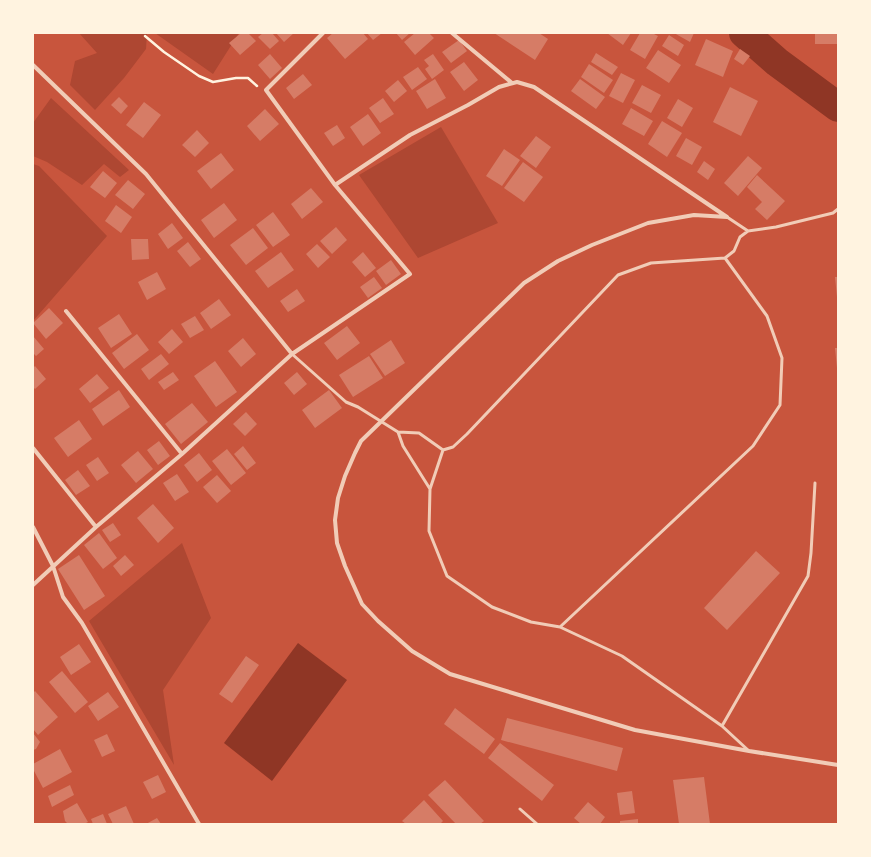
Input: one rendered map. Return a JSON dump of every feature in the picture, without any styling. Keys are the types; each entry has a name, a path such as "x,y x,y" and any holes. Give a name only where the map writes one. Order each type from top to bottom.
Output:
{"street":[{"path":"33,585 96,527 182,454 292,354 410,274 335,185 266,90 323,33"},
{"path":"452,33 512,83"},
{"path":"33,66 146,174 292,354"},
{"path":"335,185 410,135 499,87 517,82 534,87 726,217"},
{"path":"726,217 694,215 648,223 592,245 558,261 524,283 361,441 345,476 338,498 335,520 337,543 345,566 362,604 396,638 412,651 450,674 635,730 749,751 838,765"},
{"path":"66,311 182,454"},
{"path":"33,448 96,527"},
{"path":"33,527 53,566 63,597 82,624 199,824"}],"lane":[{"path":"443,450 453,447 467,434 618,275 652,263 725,258 734,251 740,238 748,231 776,227 838,210"},
{"path":"726,217 748,231"},
{"path":"560,627 752,446 780,405 782,358 767,316 725,258"},
{"path":"292,354 346,402 358,407 398,432 419,433 443,450"},
{"path":"398,432 402,446 430,489"},
{"path":"443,450 430,489 429,531 447,576 492,607 531,622 560,627 622,656 722,726 749,751"},
{"path":"722,726 808,576 811,553 815,483"},
{"path":"520,809 537,824"}],"path":[{"path":"145,36 164,52 199,76 213,82 236,78 248,78 259,88 266,90"}],"shaded area":[{"path":"79,33 147,33 146,49 124,78 95,110 70,85 75,61 97,53"},
{"path":"155,33 239,33 213,74"},
{"path":"51,98 129,170 120,177 104,164 82,185 47,162 33,156 33,123"},
{"path":"441,127 498,223 418,258 359,175"},
{"path":"33,164 39,166 107,236 33,321"},
{"path":"182,543 211,618 163,690 174,765 89,621"},
{"path":"298,643 347,680 272,781 224,743"}],"building":[{"path":"241,33 248,33 256,41 240,55 229,43"},
{"path":"263,33 272,33 279,41 270,49 258,37"},
{"path":"276,33 294,33 284,42"},
{"path":"333,33 363,33 368,39 345,59 327,38"},
{"path":"367,33 382,33 373,40"},
{"path":"396,33 410,33 402,40"},
{"path":"415,33 429,33 434,38 415,55 404,42"},
{"path":"494,33 539,33 548,39 535,60"},
{"path":"607,33 631,33 623,45"},
{"path":"640,33 652,33 658,36 645,59 630,50"},
{"path":"674,33 694,33 690,42"},
{"path":"815,33 838,33 838,44 815,44"},
{"path":"669,35 684,45 678,56 662,46"},
{"path":"706,39 733,51 723,77 695,65"},
{"path":"459,40 467,51 451,63 442,52"},
{"path":"740,49 750,56 743,65 734,59"},
{"path":"658,50 681,65 669,83 646,68"},
{"path":"596,53 618,67 612,75 591,62"},
{"path":"270,54 282,68 270,79 258,65"},
{"path":"433,54 444,70 432,79 425,69 429,66 424,60"},
{"path":"464,62 478,80 464,91 450,72"},
{"path":"589,64 613,80 604,93 581,77"},
{"path":"418,67 427,79 412,90 403,77"},
{"path":"621,73 635,80 623,103 609,96"},
{"path":"303,74 312,85 294,99 286,88"},
{"path":"435,79 446,98 427,109 416,91"},
{"path":"580,79 605,97 596,109 571,91"},
{"path":"398,80 407,91 394,102 385,91"},
{"path":"642,85 661,95 651,113 632,103"},
{"path":"730,87 758,101 741,136 713,122"},
{"path":"119,97 128,106 121,114 111,105"},
{"path":"383,98 394,114 380,123 369,108"},
{"path":"678,99 693,108 682,127 667,118"},
{"path":"144,102 161,115 143,138 126,125"},
{"path":"631,108 653,121 644,136 622,124"},
{"path":"265,109 279,124 260,141 247,126"},
{"path":"368,114 381,133 363,146 350,127"},
{"path":"662,121 682,133 667,157 648,144"},
{"path":"337,125 345,138 333,146 324,133"},
{"path":"197,130 209,143 195,157 182,145"},
{"path":"536,136 551,147 536,168 520,156"},
{"path":"686,138 702,147 692,165 676,156"},
{"path":"504,149 520,160 502,186 486,176"},
{"path":"221,153 234,170 211,189 197,171"},
{"path":"748,156 762,168 738,196 724,183"},
{"path":"704,161 715,169 708,180 697,172"},
{"path":"523,162 543,177 524,202 504,188"},
{"path":"103,171 117,183 105,198 90,187"},
{"path":"757,175 785,201 767,220 755,209 762,202 747,187"},
{"path":"128,180 145,194 133,209 115,195"},
{"path":"311,188 323,202 302,219 291,204"},
{"path":"224,203 237,220 214,238 201,220"},
{"path":"116,205 132,217 121,233 105,221"},
{"path":"273,212 290,235 273,247 256,225"},
{"path":"172,223 183,238 168,249 158,234"},
{"path":"336,227 347,240 332,254 320,241"},
{"path":"253,228 268,248 246,265 230,245"},
{"path":"131,239 148,239 149,259 132,260"},
{"path":"188,242 201,259 190,267 177,251"},
{"path":"317,244 330,257 318,268 306,254"},
{"path":"281,252 294,270 268,288 255,271"},
{"path":"363,252 376,268 365,277 352,262"},
{"path":"391,260 401,274 386,285 376,271"},
{"path":"157,272 166,289 147,300 138,282"},
{"path":"374,277 382,288 368,298 360,287"},
{"path":"835,277 838,277 838,297 837,297"},
{"path":"297,289 305,301 288,312 280,301"},
{"path":"219,299 231,315 211,329 200,313"},
{"path":"49,308 63,323 46,339 33,323"},
{"path":"119,314 132,334 111,348 98,328"},
{"path":"195,316 204,330 190,338 181,324"},
{"path":"347,326 360,343 337,360 324,343"},
{"path":"172,329 183,342 169,354 158,342"},
{"path":"137,334 149,350 124,369 112,353"},
{"path":"33,336 44,349 36,356 33,353"},
{"path":"243,338 256,354 241,367 228,351"},
{"path":"391,340 405,363 385,376 370,354"},
{"path":"835,348 838,348 838,368 837,368"},
{"path":"161,354 169,364 149,380 141,369"},
{"path":"369,356 383,378 353,397 339,375"},
{"path":"215,361 237,392 216,407 194,376"},
{"path":"35,366 46,379 35,389 33,387 33,368"},
{"path":"173,372 179,380 164,390 158,382"},
{"path":"297,372 307,384 294,395 284,383"},
{"path":"97,374 109,388 90,403 79,389"},
{"path":"119,390 130,407 103,426 92,409"},
{"path":"329,390 342,408 315,428 302,410"},
{"path":"192,403 208,422 181,444 165,424"},
{"path":"246,412 257,424 245,436 233,424"},
{"path":"79,420 92,439 68,457 54,438"},
{"path":"159,441 170,456 158,465 147,450"},
{"path":"243,446 256,463 247,470 234,454"},
{"path":"227,449 246,473 231,485 212,461"},
{"path":"138,451 153,469 136,483 121,465"},
{"path":"199,453 212,470 197,482 184,465"},
{"path":"98,457 109,473 97,481 86,465"},
{"path":"78,470 90,486 76,495 65,480"},
{"path":"177,474 189,492 175,501 163,483"},
{"path":"217,475 231,491 217,503 203,487"},
{"path":"153,504 174,528 158,543 137,518"},
{"path":"113,523 121,535 110,542 102,530"},
{"path":"99,533 117,558 103,569 84,545"},
{"path":"756,551 780,573 727,630 704,608"},
{"path":"79,555 105,596 84,610 58,569"},
{"path":"125,555 134,565 121,576 113,566"},
{"path":"79,644 91,662 71,675 60,657"},
{"path":"246,656 259,665 232,703 219,694"},
{"path":"62,671 88,702 75,713 49,682"},
{"path":"35,691 58,717 38,735 33,729 33,693"},
{"path":"108,692 119,707 98,721 88,706"},
{"path":"455,708 495,739 484,754 444,724"},
{"path":"507,718 623,748 617,771 501,740"},
{"path":"33,733 40,742 36,749 33,750"},
{"path":"107,734 115,751 102,757 94,740"},
{"path":"500,743 554,785 542,801 488,758"},
{"path":"60,749 72,772 43,788 33,769 33,764"},
{"path":"158,775 166,792 152,799 143,782"},
{"path":"704,777 710,824 679,824 673,780"},
{"path":"445,780 484,821 480,824 456,824 428,795"},
{"path":"70,785 74,795 52,807 48,796"},
{"path":"632,791 635,813 620,815 617,793"},
{"path":"424,800 443,821 440,824 406,824 402,821"},
{"path":"588,802 605,817 600,824 581,824 574,818"},
{"path":"77,803 88,822 84,824 68,824 65,821 63,811"},
{"path":"126,806 134,824 113,824 108,814"},
{"path":"103,814 107,824 93,824 91,819"},
{"path":"157,818 161,824 146,824"},
{"path":"638,819 638,824 620,824 620,821"}],"waterway":[{"path":"744,33 777,62 838,107"}]}
